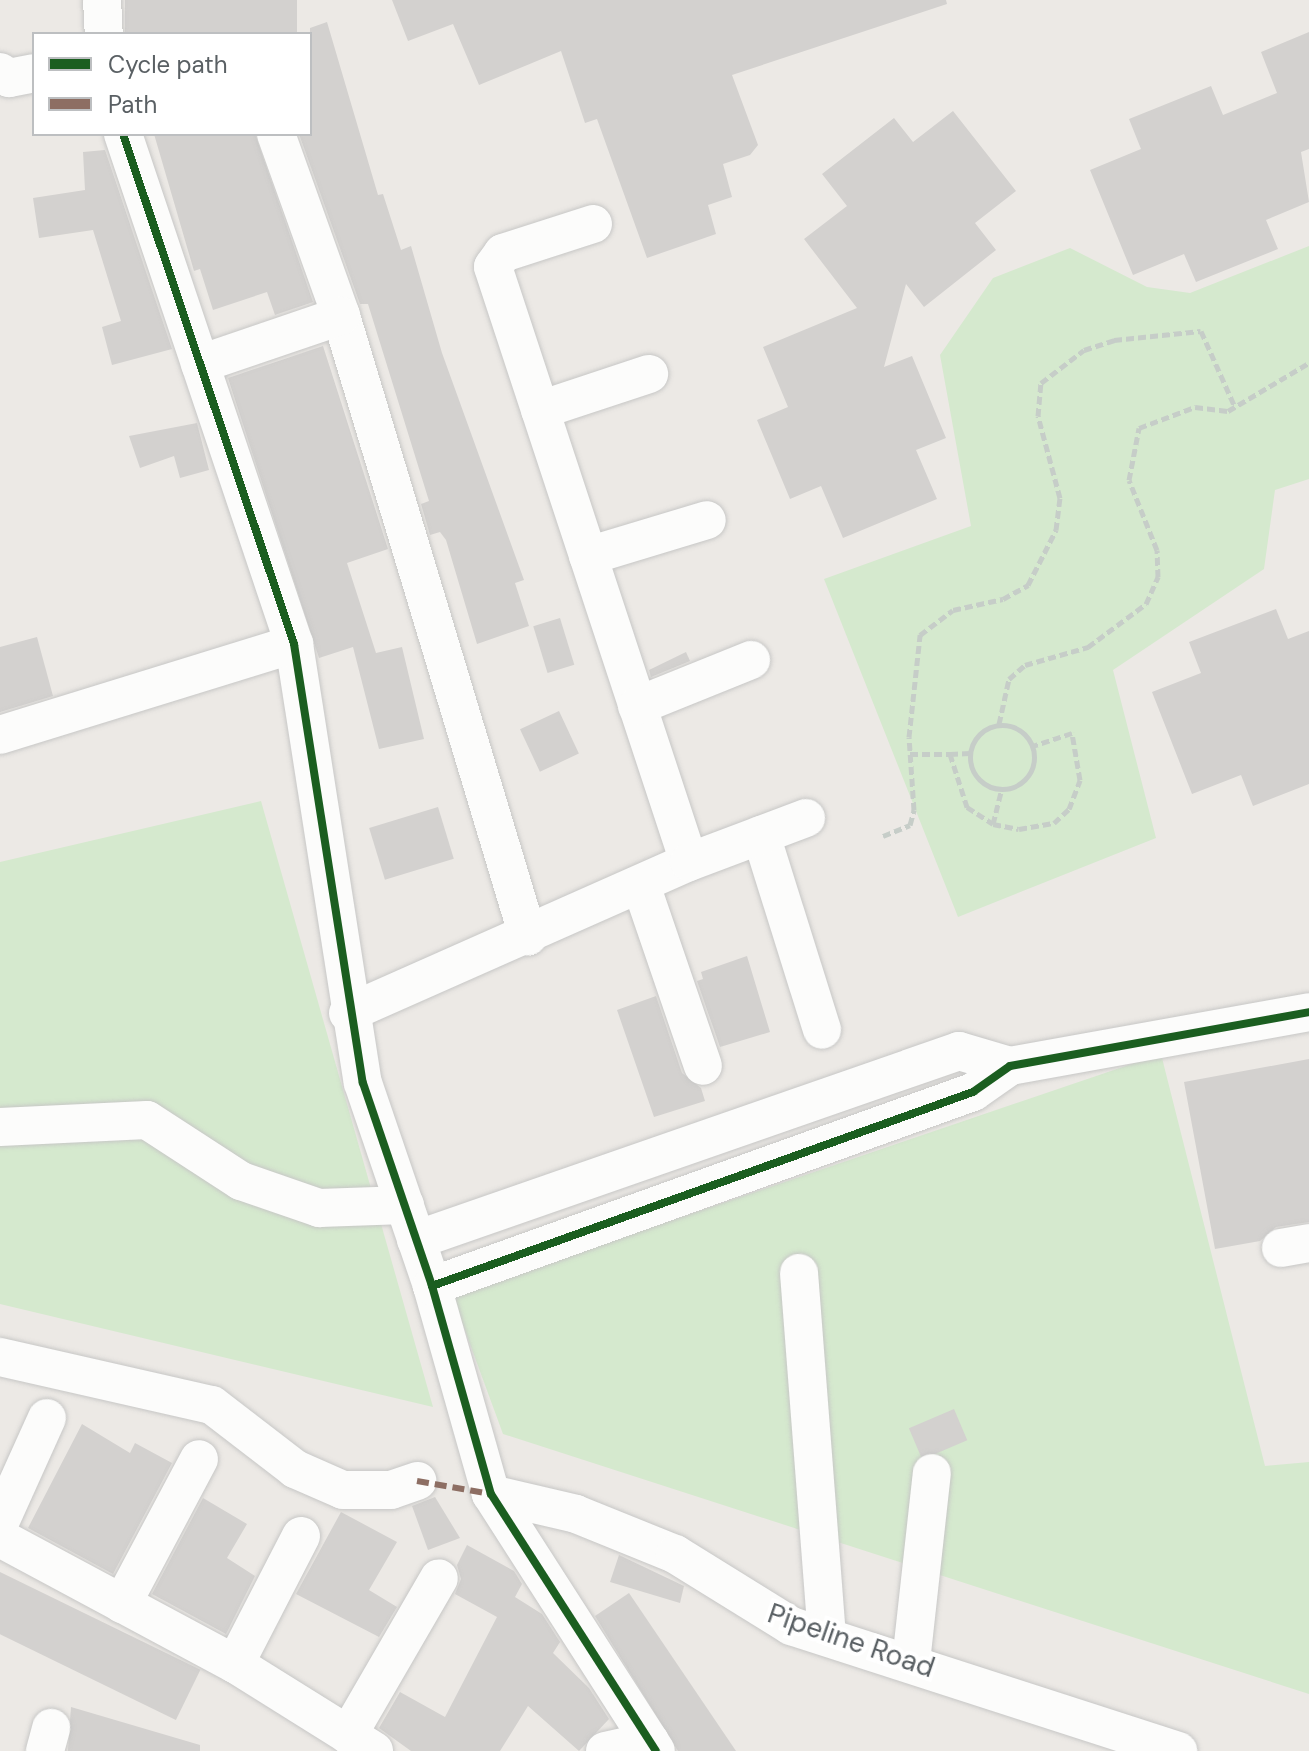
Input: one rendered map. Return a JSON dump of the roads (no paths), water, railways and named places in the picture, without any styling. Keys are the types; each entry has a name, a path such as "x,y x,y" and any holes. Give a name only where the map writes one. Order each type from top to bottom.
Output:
{"street":[{"path":"102,0 104,32"},
{"path":"0,72 9,78 32,73"},
{"path":"124,136 294,644 348,1013 363,1083 432,1286 491,1494 653,1746 605,1751"},
{"path":"277,136 341,316 528,936"},
{"path":"593,224 503,253 493,267 689,862"},
{"path":"200,364 341,316"},
{"path":"540,410 649,374"},
{"path":"588,556 707,520"},
{"path":"0,735 294,644"},
{"path":"637,706 751,660"},
{"path":"348,1013 528,936 689,862 806,818"},
{"path":"761,835 822,1030"},
{"path":"641,885 703,1066"},
{"path":"432,1286 973,1092 1010,1066 1309,1012"},
{"path":"0,1127 147,1120 241,1181 319,1208 410,1222 959,1051 1010,1066"},
{"path":"799,1273 827,1635"},
{"path":"0,1357 212,1405 295,1469 343,1490 391,1490 417,1481"},
{"path":"0,1522 47,1418"},
{"path":"122,1604 199,1459"},
{"path":"911,1662 932,1473"},
{"name":"Pipeline Road","path":"491,1494 576,1514 675,1554 774,1619 911,1662 1159,1748"},
{"path":"235,1664 301,1536"},
{"path":"0,1538 235,1664 361,1743 439,1578"}]}
